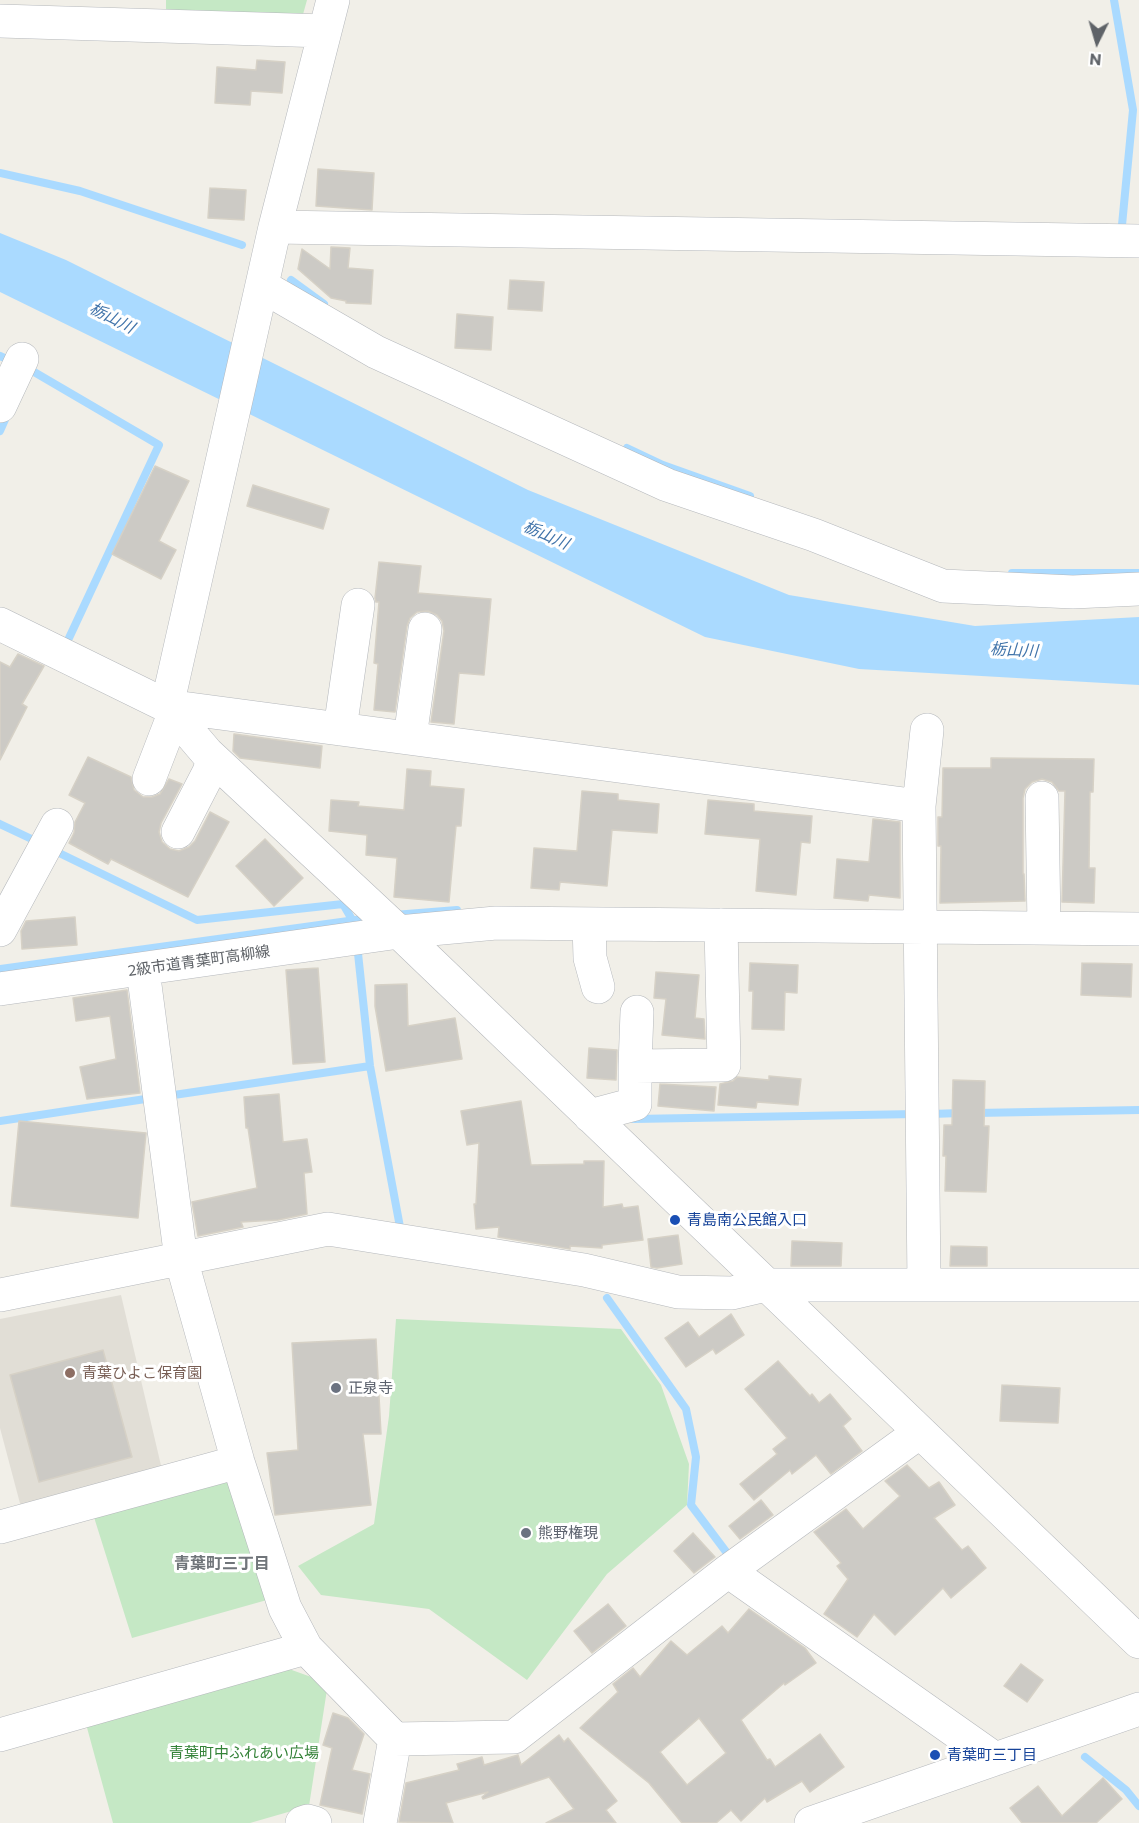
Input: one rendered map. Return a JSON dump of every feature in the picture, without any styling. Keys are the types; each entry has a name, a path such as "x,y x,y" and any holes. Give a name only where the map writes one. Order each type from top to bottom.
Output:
{"street":[{"path":"149,779 171,710 225,444 275,227 333,0"},
{"path":"0,21 162,13 325,31"},
{"path":"275,227 1139,241"},
{"path":"260,297 667,485 814,535 943,586 1073,592 1139,589"},
{"path":"0,406 22,359"},
{"path":"340,729 358,605"},
{"path":"0,624 171,710 340,729 919,806"},
{"path":"410,738 425,629"},
{"path":"171,710 213,759 399,932 1139,1642"},
{"path":"924,1285 919,806 927,730"},
{"path":"178,832 209,772 213,759"},
{"path":"1042,798 1044,914"},
{"path":"0,930 57,825"},
{"name":"2級市道青葉町高柳線","path":"1,988 143,970 399,932 496,923 589,924 722,938 922,929 1044,914 1139,929"},
{"path":"589,924 594,972"},
{"path":"635,1066 724,1065 722,938"},
{"path":"143,970 181,1259 238,1462 285,1608 306,1648 395,1739 514,1737 728,1571 920,1432"},
{"path":"590,1116 635,1104 637,1012"},
{"path":"0,1295 328,1229 584,1270 678,1292 732,1293 766,1285 1139,1284"},
{"path":"0,1527 238,1462"},
{"path":"728,1571 995,1759"},
{"path":"0,1735 306,1648"},
{"path":"811,1823 1139,1709"},
{"path":"380,1823 395,1739"},
{"path":"302,1823 308,1821 315,1823"}],"shaded area":[{"name":"青葉ひよこ保育園","path":"121,1295 163,1474 22,1511 0,1428 0,1319"}],"green space":[{"path":"166,0 307,0 302,18 166,14"},
{"path":"396,1319 621,1329 661,1385 689,1464 687,1505 607,1574 527,1680 429,1609 321,1595 298,1566 374,1524 389,1416"},
{"path":"235,1478 274,1598 132,1638 93,1514"},
{"name":"青葉町中ふれあい広場","path":"289,1669 328,1683 309,1806 250,1823 113,1823 86,1724"}],"water":[{"name":"栃山川","path":"0,233 66,260 528,490 789,595 975,626 1139,617 1139,685 859,669 705,637 0,292"}],"building":[{"path":"257,60 285,62 282,93 251,91 250,105 215,103 217,67 256,70"},
{"path":"318,169 374,173 372,210 316,206"},
{"path":"210,188 246,190 244,220 208,218"},
{"path":"331,247 350,248 348,268 373,270 371,304 346,303 346,301 331,298 298,269 302,249 330,269"},
{"path":"510,280 544,282 542,311 508,309"},
{"path":"457,314 493,317 491,350 455,348"},
{"path":"155,466 189,481 159,541 176,550 161,579 112,554"},
{"path":"253,485 329,509 323,529 247,506"},
{"path":"379,562 421,566 418,593 491,599 484,675 459,673 454,724 431,722 444,631 442,621 437,615 428,611 417,612 410,618 407,626 395,712 374,710 378,664 374,663 379,602 376,602 375,598"},
{"path":"18,654 44,666 22,704 27,707 0,760 0,662 10,667"},
{"path":"234,734 322,746 320,768 240,758 233,751"},
{"path":"88,757 131,777 134,790 143,797 160,794 169,779 182,784 161,823 159,832 162,842 170,849 179,851 189,847 195,841 210,812 229,822 188,897 111,859 108,864 69,843 74,833 75,822 85,803 69,795"},
{"path":"991,758 1094,759 1093,792 1090,792 1089,868 1095,868 1094,903 1062,902 1065,791 1059,791 1052,782 1042,779 1032,782 1025,789 1023,798 1025,901 940,903 941,846 938,846 938,817 942,817 943,768 991,768"},
{"path":"407,769 431,771 430,786 464,789 461,826 456,826 449,902 394,897 397,858 366,855 367,835 329,831 331,800 359,802 358,806 404,810"},
{"path":"582,791 618,794 618,800 659,804 657,833 612,830 607,886 560,882 559,890 531,888 534,848 577,851"},
{"path":"708,800 754,804 754,811 812,816 810,843 801,842 796,895 756,891 760,839 705,834"},
{"path":"873,819 900,822 900,898 869,895 868,901 834,898 837,859 869,862"},
{"path":"265,839 303,878 274,906 236,866"},
{"path":"75,917 77,945 22,949 21,931 26,921"},
{"path":"750,963 798,965 797,993 785,992 784,1030 752,1029 753,991 749,991"},
{"path":"1082,963 1132,964 1131,997 1081,995"},
{"path":"318,968 325,1062 293,1064 286,970"},
{"path":"656,972 699,975 695,1018 704,1019 705,1039 662,1035 666,999 654,998"},
{"path":"407,984 408,1026 455,1018 462,1059 386,1071 375,1006 375,985"},
{"path":"127,990 140,1093 87,1099 80,1067 116,1059 110,1016 76,1021 73,998"},
{"path":"589,1048 617,1050 616,1080 587,1078"},
{"path":"769,1076 801,1079 798,1105 757,1102 756,1108 718,1105 720,1084 733,1081 737,1077 769,1080"},
{"path":"953,1080 985,1081 984,1126 989,1126 986,1192 945,1191 944,1125 952,1125"},
{"path":"660,1084 716,1087 714,1111 658,1106"},
{"path":"279,1094 283,1142 307,1139 312,1172 304,1173 307,1214 278,1220 241,1222 243,1227 198,1236 192,1202 257,1188 248,1128 246,1128 244,1097"},
{"path":"521,1101 531,1165 584,1164 584,1161 604,1161 603,1207 622,1204 623,1208 638,1206 643,1240 602,1245 602,1248 570,1246 570,1249 498,1237 499,1227 476,1229 474,1204 476,1204 479,1143 467,1145 461,1111"},
{"path":"19,1121 146,1133 138,1218 11,1206"},
{"path":"678,1235 682,1264 651,1267 648,1239"},
{"path":"792,1241 842,1243 841,1266 791,1266"},
{"path":"951,1246 987,1247 987,1266 950,1266"},
{"path":"731,1314 744,1335 716,1354 713,1349 686,1367 665,1338 688,1322 699,1337"},
{"path":"376,1339 381,1434 363,1434 371,1505 275,1515 267,1453 298,1450 292,1343"},
{"path":"103,1350 132,1457 39,1482 10,1375"},
{"path":"778,1361 819,1403 830,1394 851,1419 843,1426 862,1451 831,1474 816,1455 792,1474 790,1470 754,1500 740,1484 777,1454 773,1449 787,1438 745,1389"},
{"path":"1002,1385 1060,1388 1058,1423 1000,1421"},
{"path":"907,1465 929,1488 939,1482 955,1505 934,1518 962,1550 968,1546 986,1568 951,1598 943,1588 895,1635 874,1614 857,1637 824,1614 848,1579 837,1566 841,1563 814,1532 846,1509 863,1529 900,1496 885,1481"},
{"path":"761,1500 773,1515 740,1539 729,1526"},
{"path":"693,1533 715,1557 694,1573 674,1551"},
{"path":"608,1604 626,1626 592,1653 574,1631"},
{"path":"749,1609 805,1648 816,1663 785,1685 784,1683 741,1720 767,1760 770,1759 775,1767 820,1734 844,1767 810,1792 802,1781 767,1802 765,1798 741,1821 731,1810 716,1823 682,1823 649,1783 580,1728 618,1692 613,1684 633,1668 640,1677 671,1641 687,1655 722,1626 728,1633","holes":["699,1718 726,1753 687,1785 660,1752"]},
{"path":"1021,1664 1043,1680 1027,1702 1004,1686"},
{"path":"333,1713 348,1718 364,1734 352,1770 370,1774 362,1814 320,1805 332,1748 323,1745"},
{"path":"559,1735 564,1742 568,1738 617,1801 606,1810 616,1823 546,1823 574,1809 549,1777 483,1799 482,1797 488,1792 446,1803 453,1823 399,1822 406,1783 459,1770 457,1764 482,1757 484,1765 518,1755 521,1765"},
{"path":"1103,1778 1122,1799 1096,1823 1022,1823 1010,1808 1038,1786 1062,1816"}],"waterway":[{"path":"1114,0 1133,110 1122,225"},
{"path":"0,173 80,191 242,245"},
{"path":"291,280 324,304"},
{"path":"0,356 13,362"},
{"path":"29,369 159,445 69,638"},
{"path":"0,431 8,413"},
{"path":"627,448 663,465 750,496"},
{"path":"1012,573 1139,573"},
{"path":"0,824 40,843"},
{"path":"53,850 197,920 343,904 354,923"},
{"path":"394,915 457,910"},
{"path":"0,969 370,918"},
{"path":"357,944 370,1066 400,1227"},
{"path":"167,1096 370,1066"},
{"path":"0,1121 152,1098"},
{"path":"976,1113 1139,1110"},
{"path":"931,1114 961,1113"},
{"path":"634,1119 916,1114"},
{"path":"607,1298 686,1409 696,1457 691,1505 727,1553 734,1558"},
{"path":"1085,1757 1126,1790 1139,1806"}],"place":[{"name":"青島南公民館入口","path":"675,1220"},
{"name":"青葉ひよこ保育園","path":"70,1373"},
{"name":"正泉寺","path":"336,1388"},
{"name":"熊野権現","path":"526,1533"},
{"name":"青葉町三丁目","path":"935,1755"}],"district":[{"name":"青葉町三丁目","path":"222,1564"}]}
